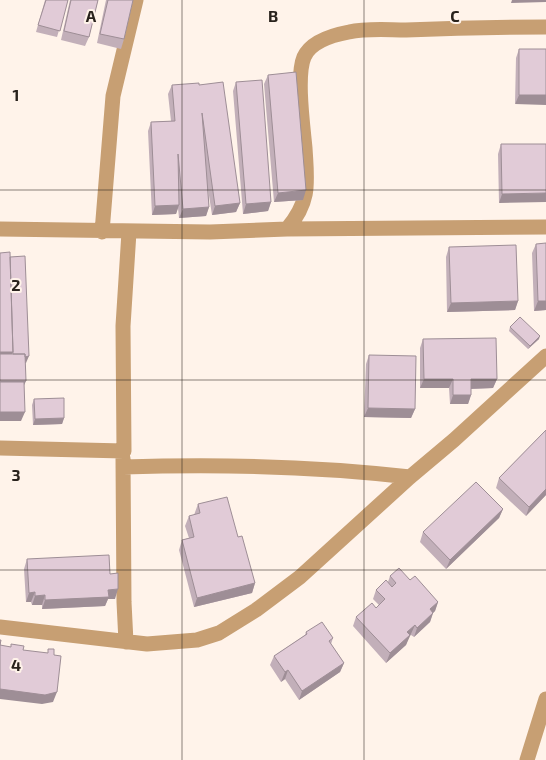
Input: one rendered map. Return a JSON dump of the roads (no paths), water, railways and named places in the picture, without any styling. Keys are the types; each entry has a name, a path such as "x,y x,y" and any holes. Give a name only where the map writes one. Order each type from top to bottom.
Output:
{"street":[{"path":"102,232 113,96 136,0"},
{"path":"287,230 301,211 306,193 300,92 304,57 315,44 351,31 546,27"},
{"path":"0,229 102,232 210,232 546,227"},
{"path":"126,642 123,326 129,232"},
{"path":"0,627 147,644 197,640 219,633 256,610 300,577 546,356"},
{"path":"0,448 124,451"},
{"path":"123,467 289,468 381,473 410,477"},
{"path":"527,760 546,699"}]}
